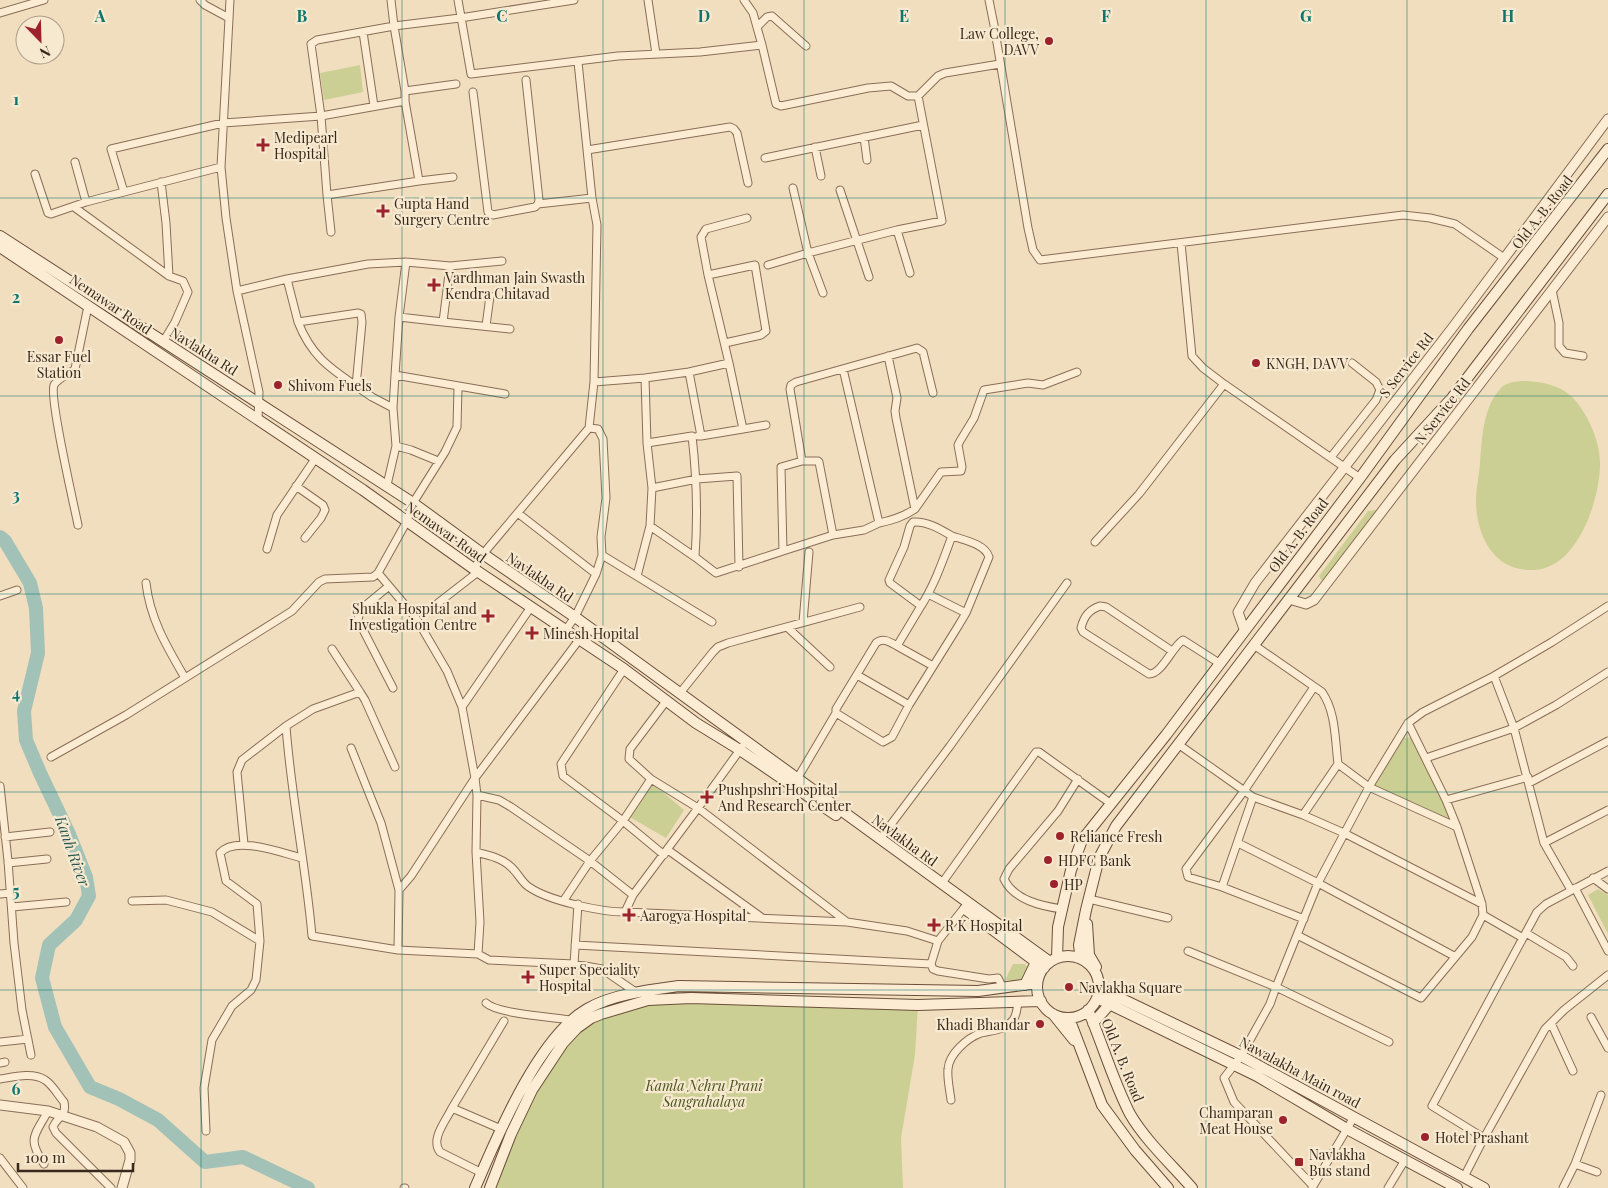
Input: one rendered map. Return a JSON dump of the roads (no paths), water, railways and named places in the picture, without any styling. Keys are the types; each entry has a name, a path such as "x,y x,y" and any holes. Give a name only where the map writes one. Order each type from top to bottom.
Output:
{"main road":[{"name":"Old A. B. Road","path":"1037,983 1046,961 1057,947 1058,927 1071,870 1082,840 1166,735 1433,378 1608,149"},
{"path":"1081,959 1078,945 1099,858 1116,826 1395,460 1452,398 1608,194"},
{"name":"Navlakha Rd","path":"0,236 413,503 680,693 743,745 797,779 1046,961"},
{"name":"Nemawar Road","path":"0,247 363,490 476,570 624,669 696,723 743,745 964,908 1046,961"},
{"path":"1086,910 1089,955 1108,988 1133,1004"},
{"path":"1025,985 1057,947"},
{"path":"1046,961 1066,956 1081,959 1095,971 1098,979 1098,993"},
{"path":"475,1188 501,1129 541,1056 556,1035 587,1008 635,992 679,986 978,991 1037,983 1041,1001 1080,1049"},
{"name":"Old A. B. Road","path":"1069,1018 1079,1016 1088,1010 1098,993"},
{"name":"Nawalakha Main road","path":"1098,993 1133,1004 1242,1056 1484,1188"},
{"name":"Nawalakha Main road","path":"1098,993 1110,1004 1257,1076 1347,1129 1457,1188"},
{"path":"490,1188 511,1134 532,1090 563,1043 591,1018 601,1014 648,1000 691,998 918,1005 1041,1001"},
{"path":"1093,1023 1110,1004"},
{"name":"Old A. B. Road","path":"1088,1010 1112,1076 1131,1116 1192,1188"},
{"path":"1052,1013 1069,1018 1102,1105 1135,1150 1168,1188"}],"street":[{"path":"0,13 44,0"},
{"path":"200,0 205,5 229,18"},
{"path":"230,0 221,167 226,218 237,291 259,392 258,419"},
{"path":"391,0 405,101 419,181"},
{"path":"458,0 471,74 618,56 700,52 762,45"},
{"path":"515,0 517,9"},
{"path":"331,232 321,116 311,44 317,40 394,26 460,18 574,0"},
{"path":"648,0 656,54"},
{"path":"744,0 753,13 777,105 781,106 868,88 891,86 908,96 918,96 938,76 945,73 1000,64"},
{"path":"989,0 1028,228 1033,250 1040,260 1082,253 1181,243 1403,215 1430,218 1455,224 1504,258"},
{"path":"757,27 766,17 772,16 806,46"},
{"path":"363,32 374,106"},
{"path":"438,603 476,570 483,554 519,514 589,428 594,382 597,225 592,198 578,62"},
{"path":"526,80 538,204"},
{"path":"405,92 456,84"},
{"path":"473,92 488,212 493,215 535,207 538,204 592,198"},
{"path":"768,265 856,240 942,221 918,96"},
{"path":"124,192 111,149 223,123 321,116 405,101"},
{"name":"S Service Rd","path":"1244,630 1238,612 1256,583 1608,120"},
{"path":"765,158 923,125"},
{"path":"588,150 730,127 737,133 748,183"},
{"path":"864,137 867,160"},
{"path":"815,147 821,176"},
{"path":"75,162 86,202"},
{"path":"35,174 48,213 51,214 86,202 221,167"},
{"path":"327,195 453,177"},
{"path":"161,182 166,223 169,276"},
{"path":"793,188 808,253 823,293"},
{"path":"840,190 869,277"},
{"path":"74,207 169,276 183,281 188,292 164,342"},
{"name":"N Service Rd","path":"1289,599 1306,604 1314,600 1608,217"},
{"path":"743,429 701,238 702,233 706,229 747,218"},
{"path":"897,230 910,273"},
{"path":"1181,243 1192,356 1203,368 1224,384 1360,478"},
{"path":"237,291 287,279 368,264 406,262 450,266 502,261"},
{"path":"387,486 396,446 393,408 399,317 406,262"},
{"path":"708,276 754,265 766,331 761,335 725,343"},
{"path":"443,322 450,266"},
{"path":"287,279 298,322 304,338 314,353 328,367 372,397 393,408"},
{"path":"1552,290 1559,323 1559,346 1565,353 1583,356"},
{"path":"486,326 490,296"},
{"path":"78,525 52,390 55,383 75,369 88,306"},
{"path":"298,322 361,314 362,322 356,386"},
{"path":"399,317 510,329"},
{"path":"802,461 790,389 791,385 796,382 920,348 923,352 933,393"},
{"path":"888,356 897,398 896,418 915,509"},
{"path":"594,382 689,372 729,363"},
{"path":"1331,458 1376,400 1380,390 1376,382 1352,363"},
{"path":"843,369 879,523"},
{"path":"689,372 700,436"},
{"path":"650,526 716,573 833,535 864,530 879,523 904,517 915,509 941,472 961,471 958,445 974,418 984,390 1028,384 1043,385 1077,372"},
{"path":"395,376 505,394"},
{"path":"637,576 650,526 652,488 645,378"},
{"path":"1095,542 1139,494 1224,384"},
{"path":"51,757 126,715 292,610 319,582 325,579 373,577 378,573 407,521 413,503 445,452 457,427 458,386"},
{"path":"648,443 766,425"},
{"path":"565,630 575,617 596,574 602,555 601,537 606,498 602,438 598,430 589,428"},
{"path":"692,436 697,479 698,517 695,557"},
{"path":"396,446 438,461"},
{"path":"267,549 277,515 315,459"},
{"path":"783,551 780,467 802,461 819,462 833,535"},
{"path":"652,488 697,479 737,476 739,567"},
{"path":"296,486 323,505 325,510 305,538"},
{"path":"519,514 596,574"},
{"path":"836,713 884,742 892,737 909,705 966,613 989,558 987,552 983,548 952,536 936,527 913,522 889,580 890,583 920,606"},
{"path":"897,646 928,594 952,536"},
{"path":"804,622 809,552"},
{"path":"602,555 712,622"},
{"path":"378,573 416,618 447,671 462,707 477,795 476,852 480,922 478,954"},
{"path":"146,583 148,602 162,638 185,678"},
{"path":"880,839 950,746 1067,583"},
{"path":"390,586 360,610 358,620 394,688"},
{"path":"0,596 17,590"},
{"path":"928,594 966,613"},
{"path":"1172,651 1106,607 1100,606 1088,612 1084,618 1081,628 1083,632 1149,674 1156,672 1183,640 1219,663"},
{"path":"1354,1117 1312,1187 1234,1102 1224,1078 1242,1056 1270,1004 1318,883 1369,787 1408,723 1423,712 1494,676 1608,606"},
{"path":"462,707 531,607"},
{"path":"680,693 718,647 860,607"},
{"path":"787,627 830,667"},
{"path":"399,890 411,876 475,778 588,628"},
{"path":"797,779 836,713 840,701 879,640 884,640 897,646 933,666"},
{"path":"1254,645 1322,692 1332,710 1338,764 1303,815"},
{"path":"332,649 365,700 395,767"},
{"path":"624,669 561,764 563,776 666,852 762,917"},
{"path":"1426,758 1514,728 1607,674"},
{"path":"857,675 909,705"},
{"path":"1494,676 1514,728 1544,843 1608,950"},
{"path":"1304,919 1222,887 1188,876 1186,869 1244,791 1314,687"},
{"path":"244,844 237,772 242,760 286,726 313,709 360,692"},
{"path":"667,700 630,749 629,759 651,779 698,808 847,922"},
{"path":"1297,935 1421,998 1454,956 1472,937 1483,915 1482,904 1457,827 1446,800 1408,723"},
{"path":"286,726 312,936 398,950 478,954 489,960 574,964 602,969 648,1000"},
{"path":"1446,800 1528,780 1608,741"},
{"path":"1178,744 1254,797 1344,833 1482,904"},
{"path":"625,912 633,895 743,745"},
{"path":"351,748 381,823 399,890 398,950"},
{"path":"942,884 1036,752 1078,779 1110,803"},
{"path":"1338,764 1369,787 1457,827"},
{"path":"564,900 590,860 623,821 651,779"},
{"path":"1062,909 1040,906 1028,900 1011,889 1004,879 1009,870 1058,811 1078,779"},
{"path":"0,786 3,839 8,863 14,943 22,1010 31,1055"},
{"path":"477,795 499,800 590,860 633,895"},
{"path":"1222,887 1254,797"},
{"path":"1544,843 1608,810"},
{"path":"3,839 50,832"},
{"path":"1238,843 1318,883 1454,956"},
{"path":"206,1130 204,1088 212,1040 232,1006 251,990 256,980 260,941 258,904 226,881 220,853 224,849 244,844 302,858"},
{"path":"476,852 500,859 512,867 528,887 564,900 608,912 847,922 907,931 938,941"},
{"path":"8,863 46,859"},
{"path":"1484,1138 1432,1106 1537,912 1546,904 1608,871"},
{"path":"1592,878 1608,889"},
{"path":"0,894 10,893"},
{"path":"1089,899 1168,918"},
{"path":"132,901 166,900 212,912 260,941"},
{"path":"12,907 66,902"},
{"path":"574,964 578,904"},
{"path":"964,908 938,941 931,964 933,969 989,979 998,978 1003,988"},
{"path":"1483,915 1566,957 1573,966"},
{"path":"575,945 931,964"},
{"path":"1188,951 1276,987 1389,1042"},
{"path":"1464,1177 1545,1029 1564,1010 1608,975"},
{"path":"951,1100 948,1068 955,1052 966,1041 980,1034 1000,1030 1012,1022 1018,1002"},
{"path":"486,1003 490,1007 510,1011 571,1020"},
{"path":"1591,1017 1608,1048"},
{"path":"482,1173 440,1152 436,1147 436,1140 452,1108 504,1021"},
{"path":"1551,1022 1573,1071"},
{"path":"0,1042 28,1039"},
{"path":"0,1079 28,1076 44,1079 64,1102 65,1110 53,1127 59,1138 111,1188"},
{"path":"1563,1188 1575,1164 1601,1095"},
{"path":"0,1105 48,1111 97,1127 124,1142 130,1153 130,1160 122,1188"},
{"path":"452,1108 501,1129"},
{"path":"44,1164 35,1150 33,1142 48,1111"},
{"path":"0,1158 23,1188"},
{"path":"1388,1188 1405,1160"},
{"path":"1575,1164 1597,1172"}],"waterway":[{"name":"Kanh River","path":"0,537 5,541 30,583 36,608 38,653 24,711 26,740 69,834 86,877 89,896 76,920 49,945 42,978 55,1027 90,1087 119,1099 158,1120 205,1162 243,1157 308,1188"}],"place":[{"name":"Law College, DAVV","path":"1049,41"},
{"name":"Medipearl Hospital","path":"263,145"},
{"name":"Gupta Hand Surgery Centre","path":"383,211"},
{"name":"Vardhman Jain Swasth Kendra Chitavad","path":"434,285"},
{"name":"Essar Fuel Station","path":"59,340"},
{"name":"KNGH, DAVV","path":"1256,363"},
{"name":"Shivom Fuels","path":"278,385"},
{"name":"Shukla Hospital and Investigation Centre","path":"488,616"},
{"name":"Minesh Hopital","path":"532,633"},
{"name":"Pushpshri Hospital And Research Center","path":"707,797"},
{"name":"Reliance Fresh","path":"1060,836"},
{"name":"HDFC Bank","path":"1048,860"},
{"name":"HP","path":"1054,884"},
{"name":"Aarogya Hospital","path":"629,915"},
{"name":"R K Hospital","path":"934,925"},
{"name":"Super Speciality Hospital","path":"528,977"},
{"name":"Navlakha Square","path":"1069,987"},
{"name":"Khadi Bhandar","path":"1040,1024"},
{"name":"Champaran Meat House","path":"1283,1120"},
{"name":"Hotel Prashant","path":"1425,1137"},
{"name":"Navlakha Bus stand","path":"1299,1162"}],"park label":[{"name":"Kamla Nehru Prani Sangrahalaya","path":"704,1094"}]}
